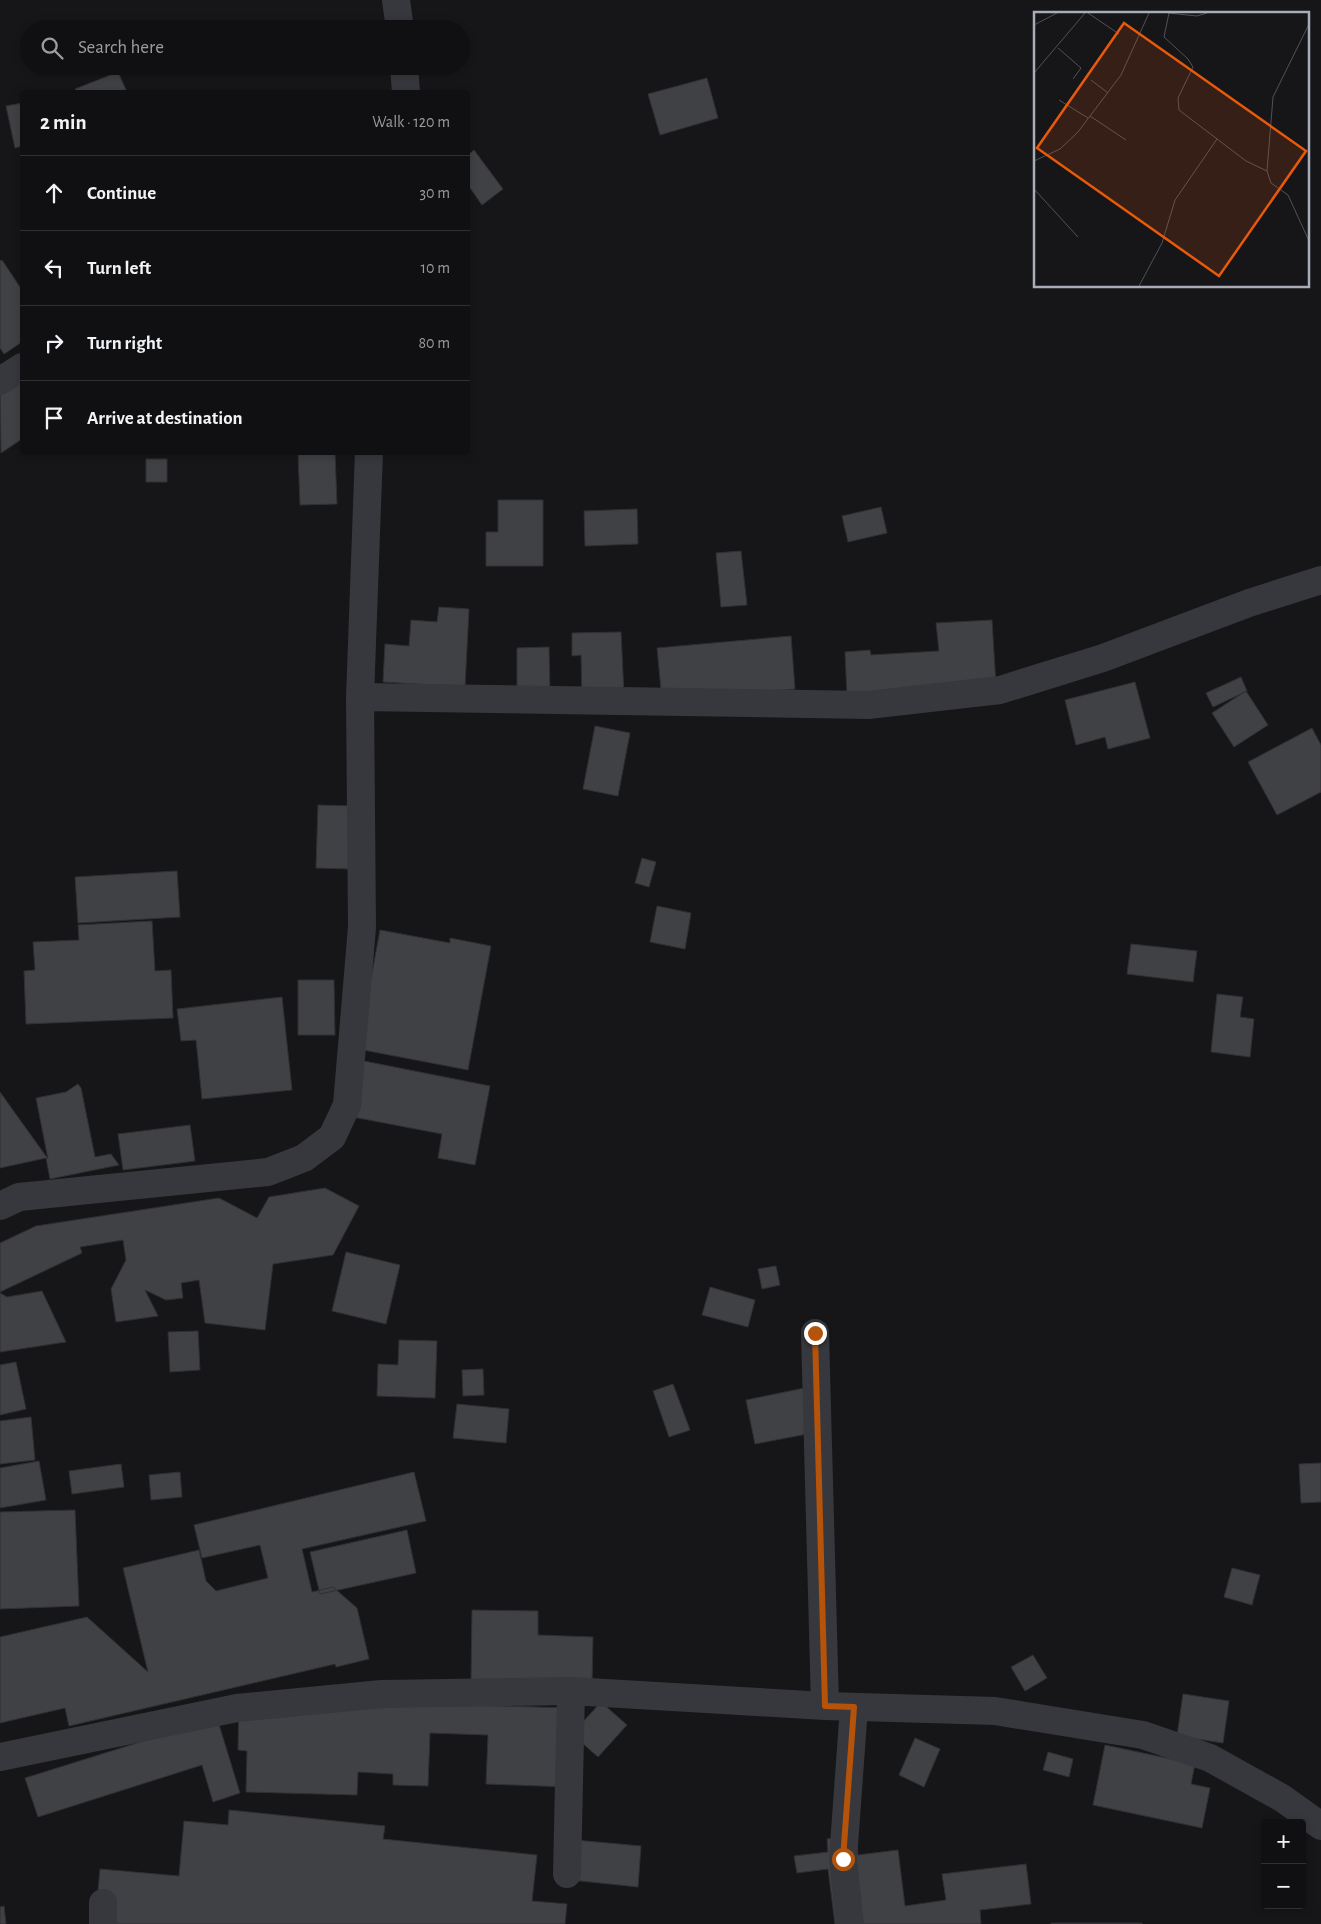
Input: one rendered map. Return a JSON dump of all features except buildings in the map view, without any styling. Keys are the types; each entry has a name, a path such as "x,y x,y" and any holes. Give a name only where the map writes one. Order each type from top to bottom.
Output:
{"street":[{"path":"396,0 399,20"},
{"path":"405,75 406,90"},
{"path":"0,381 20,368"},
{"path":"0,1206 19,1197 268,1172 304,1158 332,1137 346,1105 362,927 360,697 368,455"},
{"path":"360,697 868,705 1000,690 1103,658 1249,603 1321,580"},
{"path":"815,1333 825,1706"},
{"path":"566,1874 571,1691"},
{"path":"0,1758 237,1708 382,1694 571,1691 825,1706 995,1711 1143,1735 1210,1758 1282,1798 1321,1826"},
{"path":"850,1924 843,1859 854,1707"}],"route":[{"path":"815,1333 825,1706 854,1707 843,1859"}]}
